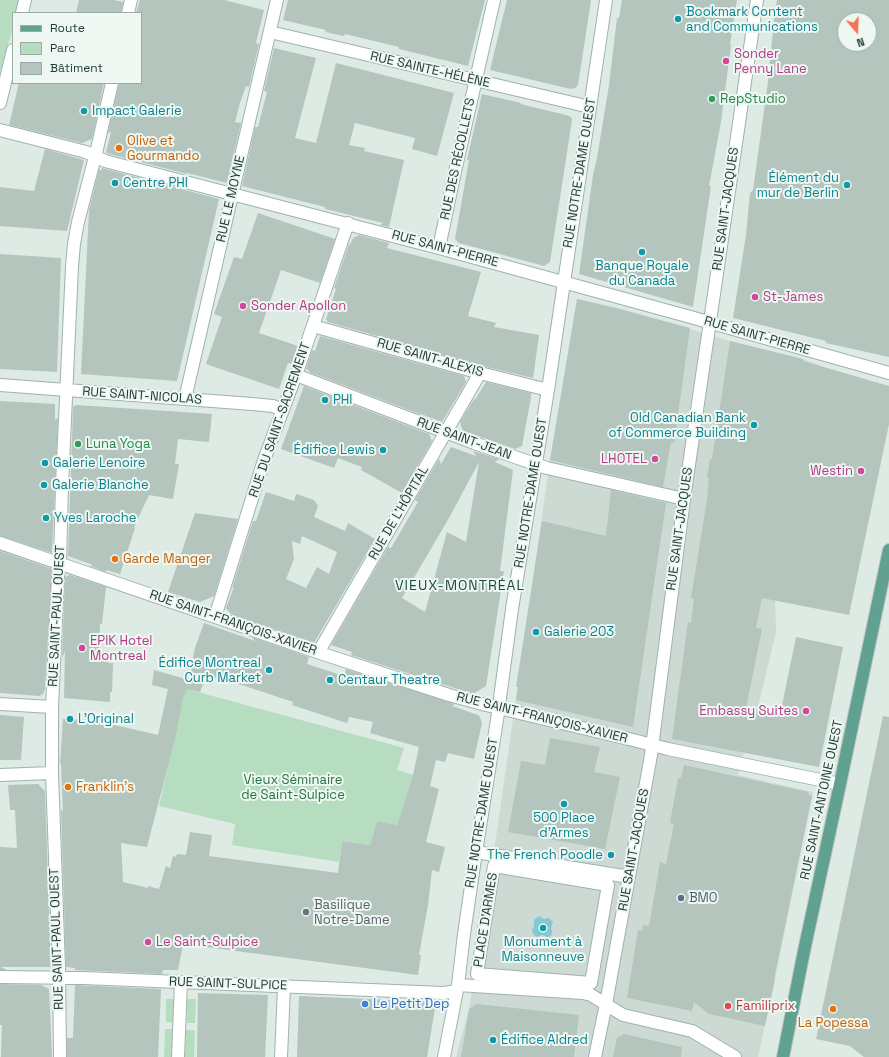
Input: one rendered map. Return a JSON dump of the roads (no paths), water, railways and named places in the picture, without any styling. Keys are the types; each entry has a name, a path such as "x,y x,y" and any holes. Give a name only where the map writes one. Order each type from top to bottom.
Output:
{"main road":[{"name":"RUE SAINT-ANTOINE OUEST","path":"783,1057 889,550"}],"street":[{"path":"22,12 25,0"},
{"path":"128,12 131,0"},
{"name":"RUE LE MOYNE","path":"185,399 277,0"},
{"name":"RUE DES RÉCOLLETS","path":"440,248 455,168 494,0"},
{"name":"RUE NOTRE-DAME OUEST","path":"444,1057 457,988 476,852 548,390 606,0"},
{"name":"RUE SAINT-JACQUES","path":"595,1057 606,1004 652,745 684,499 757,0"},
{"name":"RUE SAINTE-HÉLÈNE","path":"270,32 590,106"},
{"path":"0,103 12,54"},
{"name":"RUE SAINT-PAUL OUEST","path":"60,1057 59,978 52,773 52,707 58,576 60,563 66,390 74,244 112,84"},
{"name":"RUE SAINT-PIERRE","path":"0,130 86,152 105,161 348,223 710,322 889,373"},
{"name":"RUE DU SAINT-SACREMENT","path":"215,617 264,460 296,375 348,223"},
{"name":"RUE SAINT-ALEXIS","path":"313,326 480,373 548,390"},
{"name":"RUE DE L'HÔPITAL","path":"320,653 322,646 480,373"},
{"name":"RUE SAINT-JEAN","path":"296,375 446,433 547,468 684,499"},
{"name":"RUE SAINT-NICOLAS","path":"0,385 273,406 282,410"},
{"name":"RUE SAINT-FRANÇOIS-XAVIER","path":"0,543 320,653 450,695 668,749 840,784"},
{"path":"0,704 52,707"},
{"path":"0,774 52,773"},
{"name":"PLACE D'ARMES","path":"476,852 629,877"},
{"name":"PLACE D'ARMES","path":"494,866 608,885 591,983 477,974 494,866"},
{"name":"RUE SAINT-SULPICE","path":"0,977 181,982 443,993 457,988"},
{"path":"178,1057 181,982"},
{"path":"281,1057 284,987"},
{"name":"PLACE D'ARMES","path":"457,988 583,993 591,995 623,1015 631,1018 692,1031 735,1057"}],"water":[{"path":"539,916 544,919 549,918 553,922 551,936 548,937 542,935 537,937 533,934 532,930 534,920"}],"place":[{"name":"Bookmark Content and Communications","path":"678,19"},
{"name":"Sonder Penny Lane","path":"726,61"},
{"name":"RepStudio","path":"712,99"},
{"name":"Impact Galerie","path":"84,111"},
{"name":"Olive et Gourmando","path":"119,148"},
{"name":"Centre PHI","path":"115,183"},
{"name":"Élément du mur de Berlin","path":"847,185"},
{"name":"Banque Royale du Canada","path":"642,252"},
{"name":"St-James","path":"755,297"},
{"name":"Sonder Apollon","path":"243,306"},
{"name":"PHI","path":"325,400"},
{"name":"Old Canadian Bank of Commerce Building","path":"754,425"},
{"name":"Luna Yoga","path":"78,444"},
{"name":"Édifice Lewis","path":"383,450"},
{"name":"LHOTEL","path":"655,459"},
{"name":"Galerie Lenoire","path":"45,463"},
{"name":"Westin","path":"861,471"},
{"name":"Galerie Blanche","path":"44,485"},
{"name":"Yves Laroche","path":"46,518"},
{"name":"Garde Manger","path":"115,559"},
{"name":"Galerie 203","path":"536,632"},
{"name":"EPIK Hotel Montreal","path":"82,648"},
{"name":"Édifice Montreal Curb Market","path":"269,670"},
{"name":"Centaur Theatre","path":"330,680"},
{"name":"Embassy Suites","path":"806,711"},
{"name":"L'Original","path":"70,719"},
{"name":"Franklin's","path":"68,787"},
{"name":"500 Place d'Armes","path":"564,804"},
{"name":"The French Poodle","path":"611,855"},
{"name":"BMO","path":"681,898"},
{"name":"Basilique Notre-Dame","path":"306,912"},
{"name":"Monument à Maisonneuve","path":"543,928"},
{"name":"Le Saint-Sulpice","path":"148,942"},
{"name":"Le Petit Dep","path":"365,1004"},
{"name":"Familiprix","path":"728,1006"},
{"name":"La Popessa","path":"833,1009"},
{"name":"Édifice Aldred","path":"493,1040"}],"district":[{"name":"VIEUX-MONTRÉAL","path":"460,586"}],"park label":[{"name":"Vieux Séminaire de Saint-Sulpice","path":"293,788"}]}
